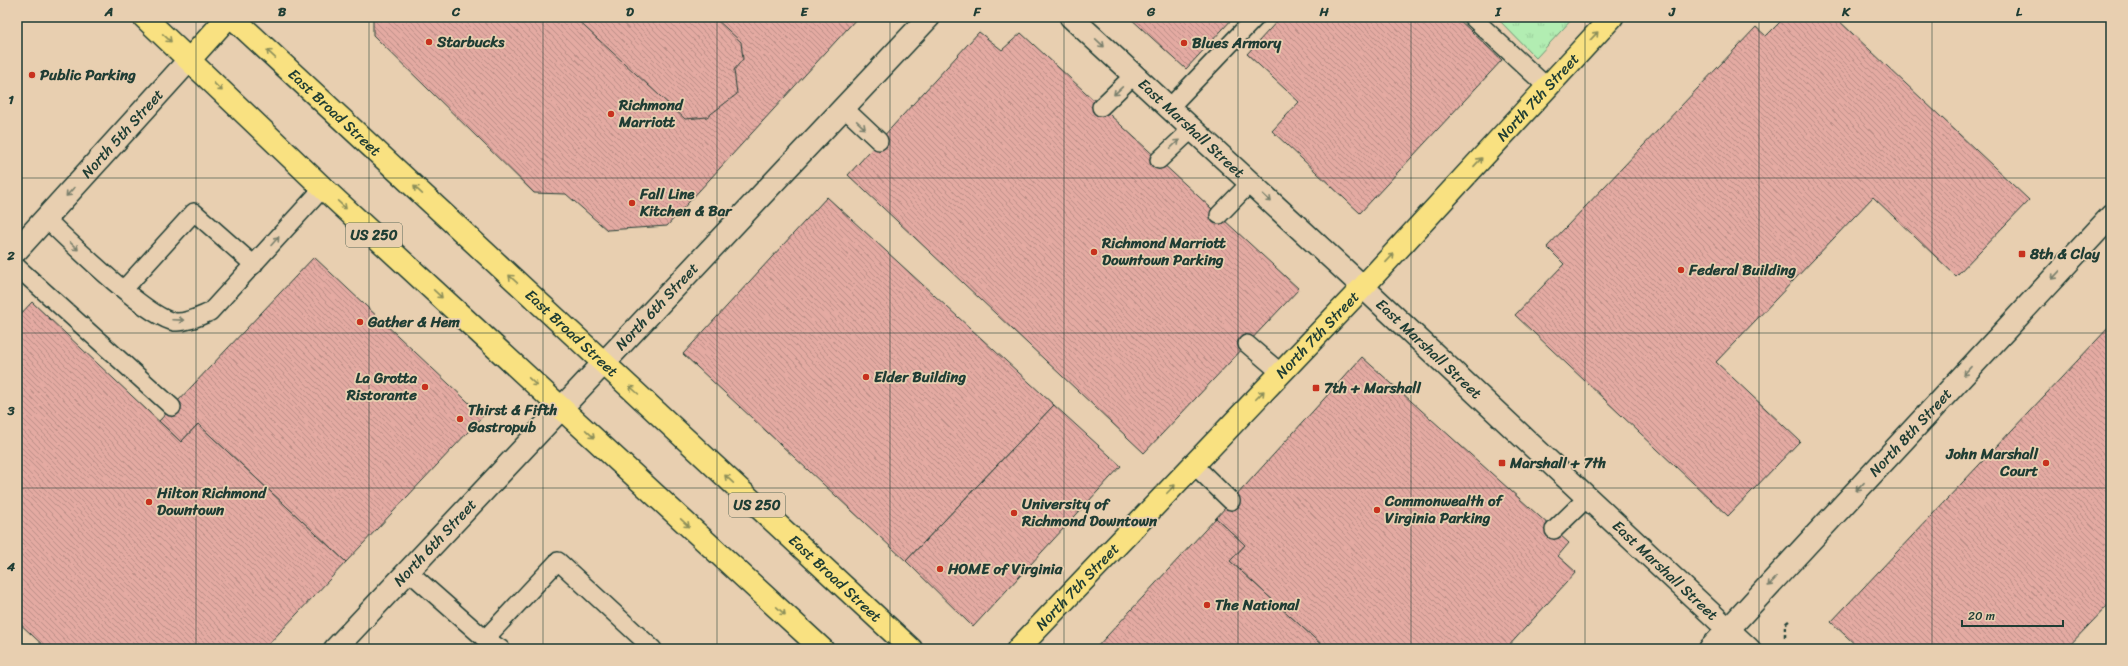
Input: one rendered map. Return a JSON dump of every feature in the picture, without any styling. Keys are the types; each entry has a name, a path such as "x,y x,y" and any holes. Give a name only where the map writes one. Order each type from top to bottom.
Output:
{"main road":[{"name":"US 250","path":"144,17 190,59 323,188 822,649"},
{"name":"North 5th Street","path":"190,59 228,17"},
{"name":"East Broad Street","path":"232,17 911,649"},
{"name":"North 7th Street","path":"1018,649 1363,287 1612,17"}],"street":[{"name":"North 6th Street","path":"335,649 929,17"},
{"name":"East Marshall Street","path":"1071,17 1363,287 1749,649"},
{"name":"North 5th Street","path":"17,250 190,59"},
{"name":"North 8th Street","path":"1710,649 2111,216"}],"lane":[{"path":"1169,108 1256,17"},
{"path":"1472,17 1547,87"},
{"path":"1101,107 1134,75"},
{"path":"844,108 879,141"},
{"path":"1159,160 1192,129"},
{"path":"1219,215 1250,183"},
{"path":"46,219 78,250 150,310 175,322 193,320 210,312 323,188"},
{"path":"124,289 194,212 254,265"},
{"path":"17,267 172,407"},
{"path":"1247,344 1281,373"},
{"path":"1194,465 1231,502"},
{"path":"1554,530 1587,498"},
{"path":"485,639 558,561 654,649"},
{"path":"408,571 485,639 501,649"}],"path":[{"path":"1785,637 1785,624 1790,620"}],"green space":[{"path":"1496,17 1574,17 1536,58"}],"building":[{"name":"Richmond Marriott","path":"373,17 858,17 667,226 607,230 566,194 534,193 373,35"},
{"path":"574,17 714,17 741,42 743,59 734,70 737,94 707,117 685,119"},
{"name":"Blues Armory","path":"1129,17 1234,17 1186,69"},
{"path":"1281,17 1456,17 1502,60 1360,213 1272,131 1299,102 1247,54"},
{"name":"Federal Building","path":"1785,17 1835,17 2029,200 1956,276 1873,197 1716,362 1800,441 1728,516 1515,315 1564,264 1547,247 1756,27 1766,36"},
{"name":"Richmond Marriott Downtown Parking","path":"979,32 1002,50 1021,33 1299,289 1144,453 848,175"},
{"name":"Elder Building","path":"827,197 1054,405 906,561 683,354"},
{"path":"314,257 483,416 346,562 198,424 181,442 159,421"},
{"name":"Hilton Richmond Downtown","path":"32,302 181,442 198,424 346,562 264,649 47,649 17,621 17,318"},
{"name":"John Marshall Court","path":"2111,325 2111,602 2066,649 1860,649 1831,622"},
{"name":"Commonwealth of Virginia Parking","path":"1362,357 1569,543 1558,556 1576,572 1506,649 1326,649 1230,561 1245,545 1216,518"},
{"name":"University of Richmond Downtown","path":"1054,405 1121,466 973,627 906,561"},
{"name":"The National","path":"1216,518 1245,545 1230,561 1326,649 1095,649"}],"place":[{"name":"Starbucks","path":"429,42"},
{"name":"Blues Armory","path":"1184,43"},
{"name":"Public Parking","path":"32,75"},
{"name":"Richmond Marriott","path":"611,114"},
{"name":"Fall Line Kitchen & Bar","path":"632,203"},
{"name":"Richmond Marriott Downtown Parking","path":"1094,252"},
{"name":"8th & Clay","path":"2022,254"},
{"name":"Federal Building","path":"1681,270"},
{"name":"Gather & Hem","path":"360,322"},
{"name":"Elder Building","path":"866,377"},
{"name":"La Grotta Ristorante","path":"425,387"},
{"name":"7th + Marshall","path":"1316,388"},
{"name":"Thirst & Fifth Gastropub","path":"460,419"},
{"name":"Marshall + 7th","path":"1502,463"},
{"name":"John Marshall Court","path":"2046,463"},
{"name":"Hilton Richmond Downtown","path":"149,502"},
{"name":"Commonwealth of Virginia Parking","path":"1377,510"},
{"name":"University of Richmond Downtown","path":"1014,513"},
{"name":"HOME of Virginia","path":"940,569"},
{"name":"The National","path":"1207,605"}]}
